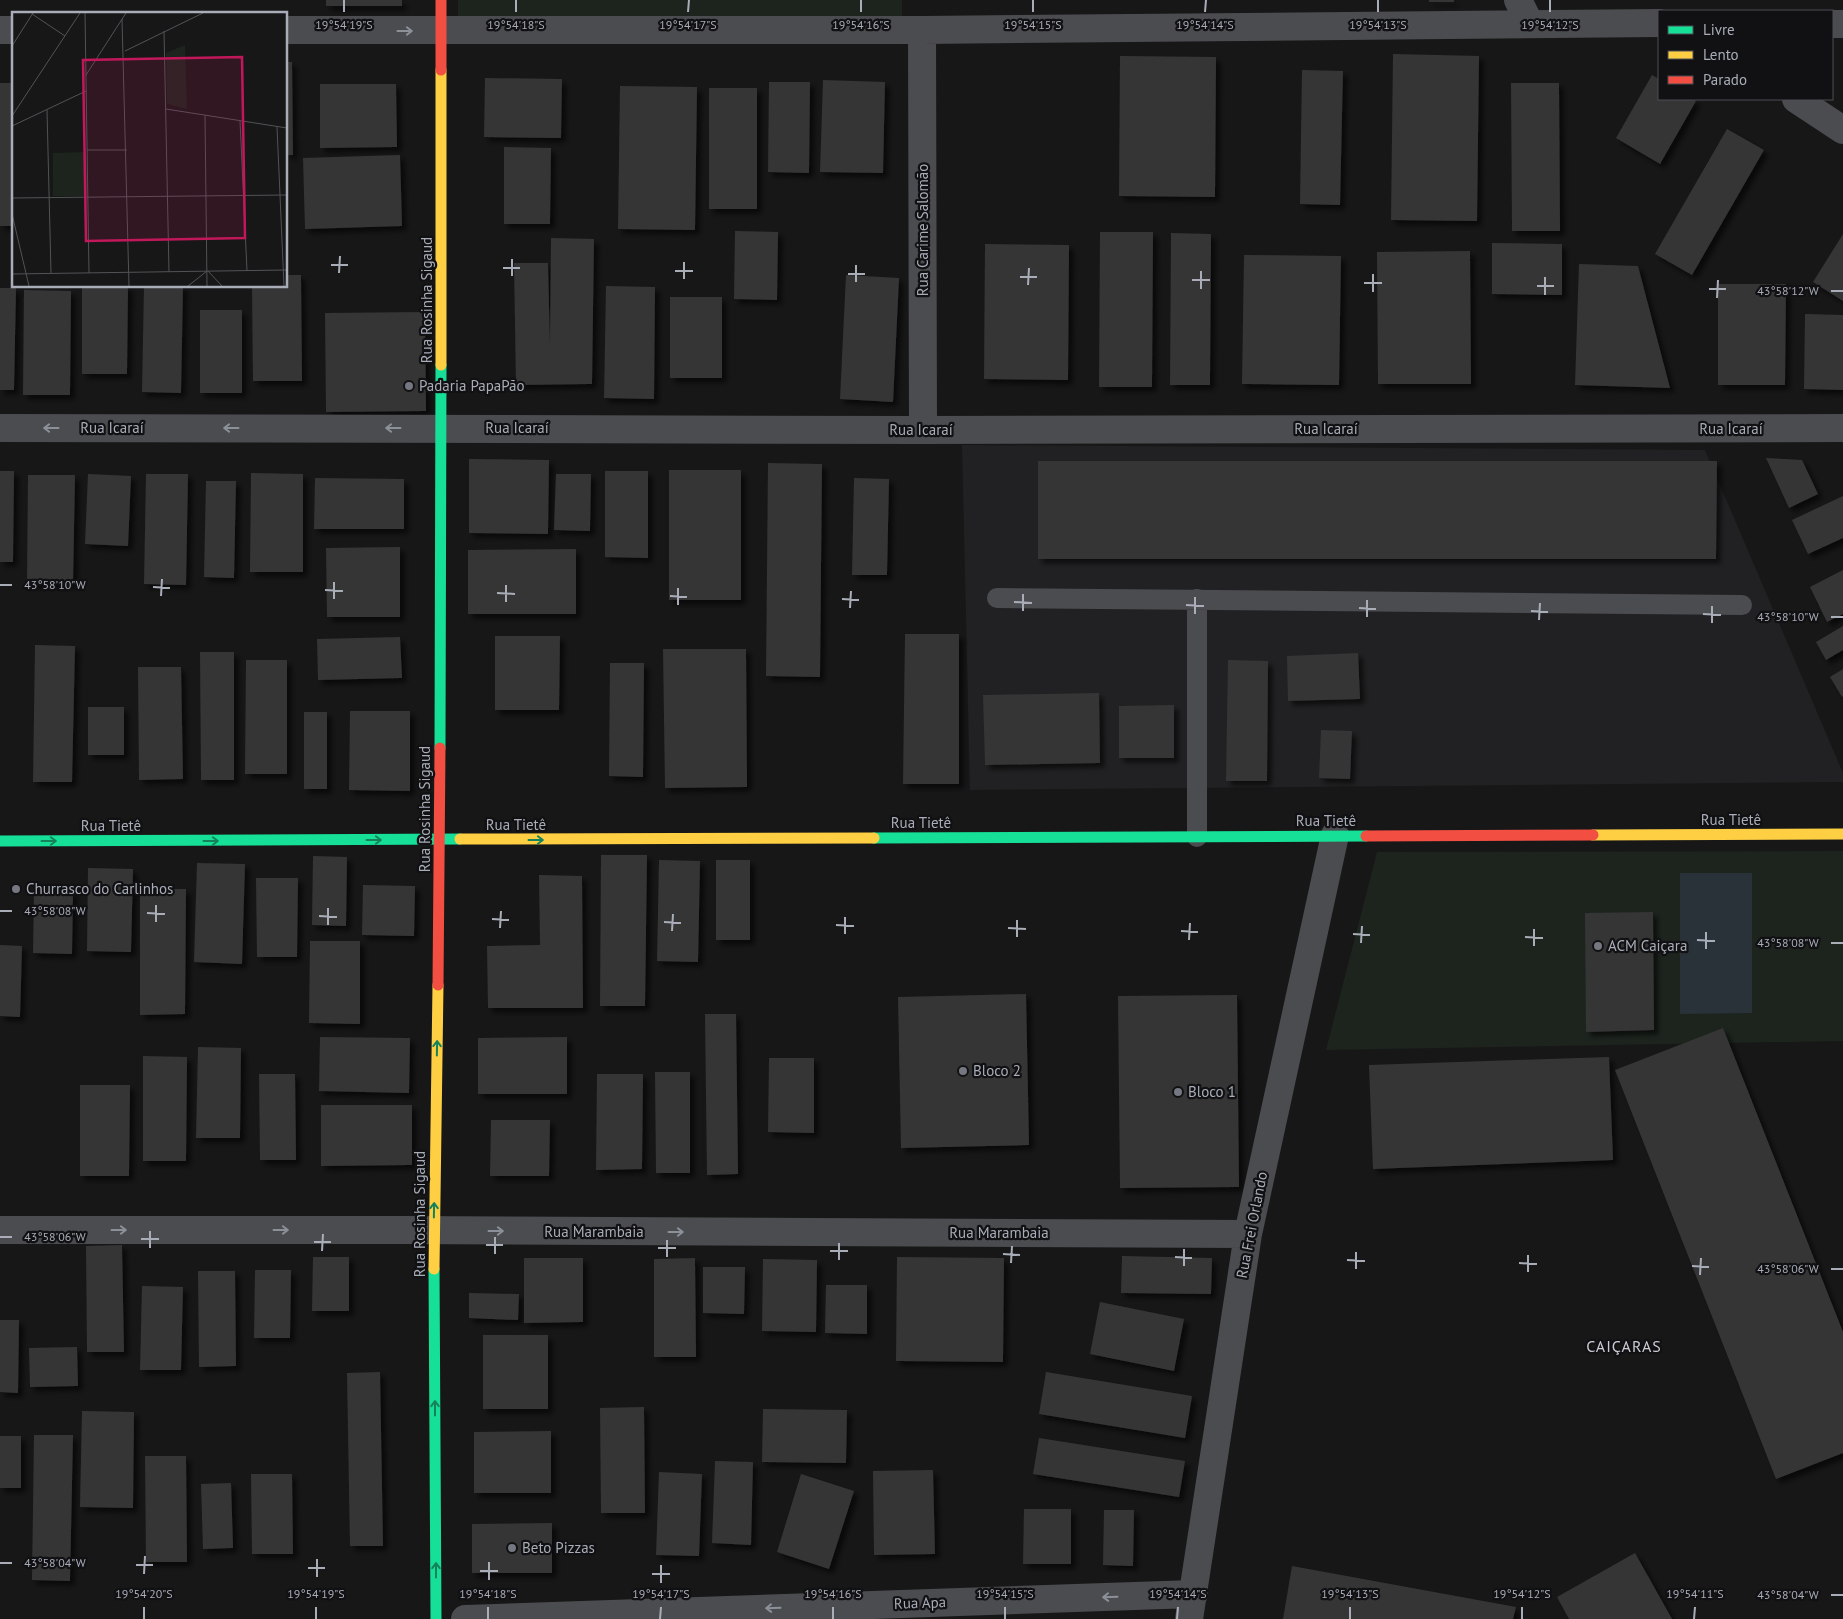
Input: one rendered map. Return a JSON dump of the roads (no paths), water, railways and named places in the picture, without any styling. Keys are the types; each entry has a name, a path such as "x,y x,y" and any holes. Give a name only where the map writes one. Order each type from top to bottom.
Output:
{"street":[{"name":"Rua Rosinha Sigaud","path":"436,1619 434,1231 440,840 442,428 441,0"},
{"path":"1518,0 1530,24"},
{"path":"288,30 922,30 1658,23"},
{"name":"Rua Carime Salomão","path":"922,30 923,430"},
{"path":"1798,100 1843,130"},
{"name":"Rua Icaraí","path":"0,428 923,430 1843,428"},
{"name":"Rua Tietê","path":"0,841 1843,834"},
{"name":"Rua Frei Orlando","path":"1192,1606 1248,1234 1335,835"},
{"name":"Rua Marambaia","path":"0,1230 1248,1234"},
{"name":"Rua Apa","path":"466,1619 1192,1606"}],"lane":[{"path":"997,598 1742,605"},
{"path":"1196,837 1197,600"}],"place":[{"name":"Padaria PapaPão","path":"409,386"},
{"name":"Churrasco do Carlinhos","path":"16,889"},
{"name":"ACM Caiçara","path":"1598,946"},
{"name":"Bloco 2","path":"963,1071"},
{"name":"Bloco 1","path":"1178,1092"},
{"name":"Beto Pizzas","path":"512,1548"}],"district":[{"name":"CAIÇARAS","path":"1624,1346"}]}
